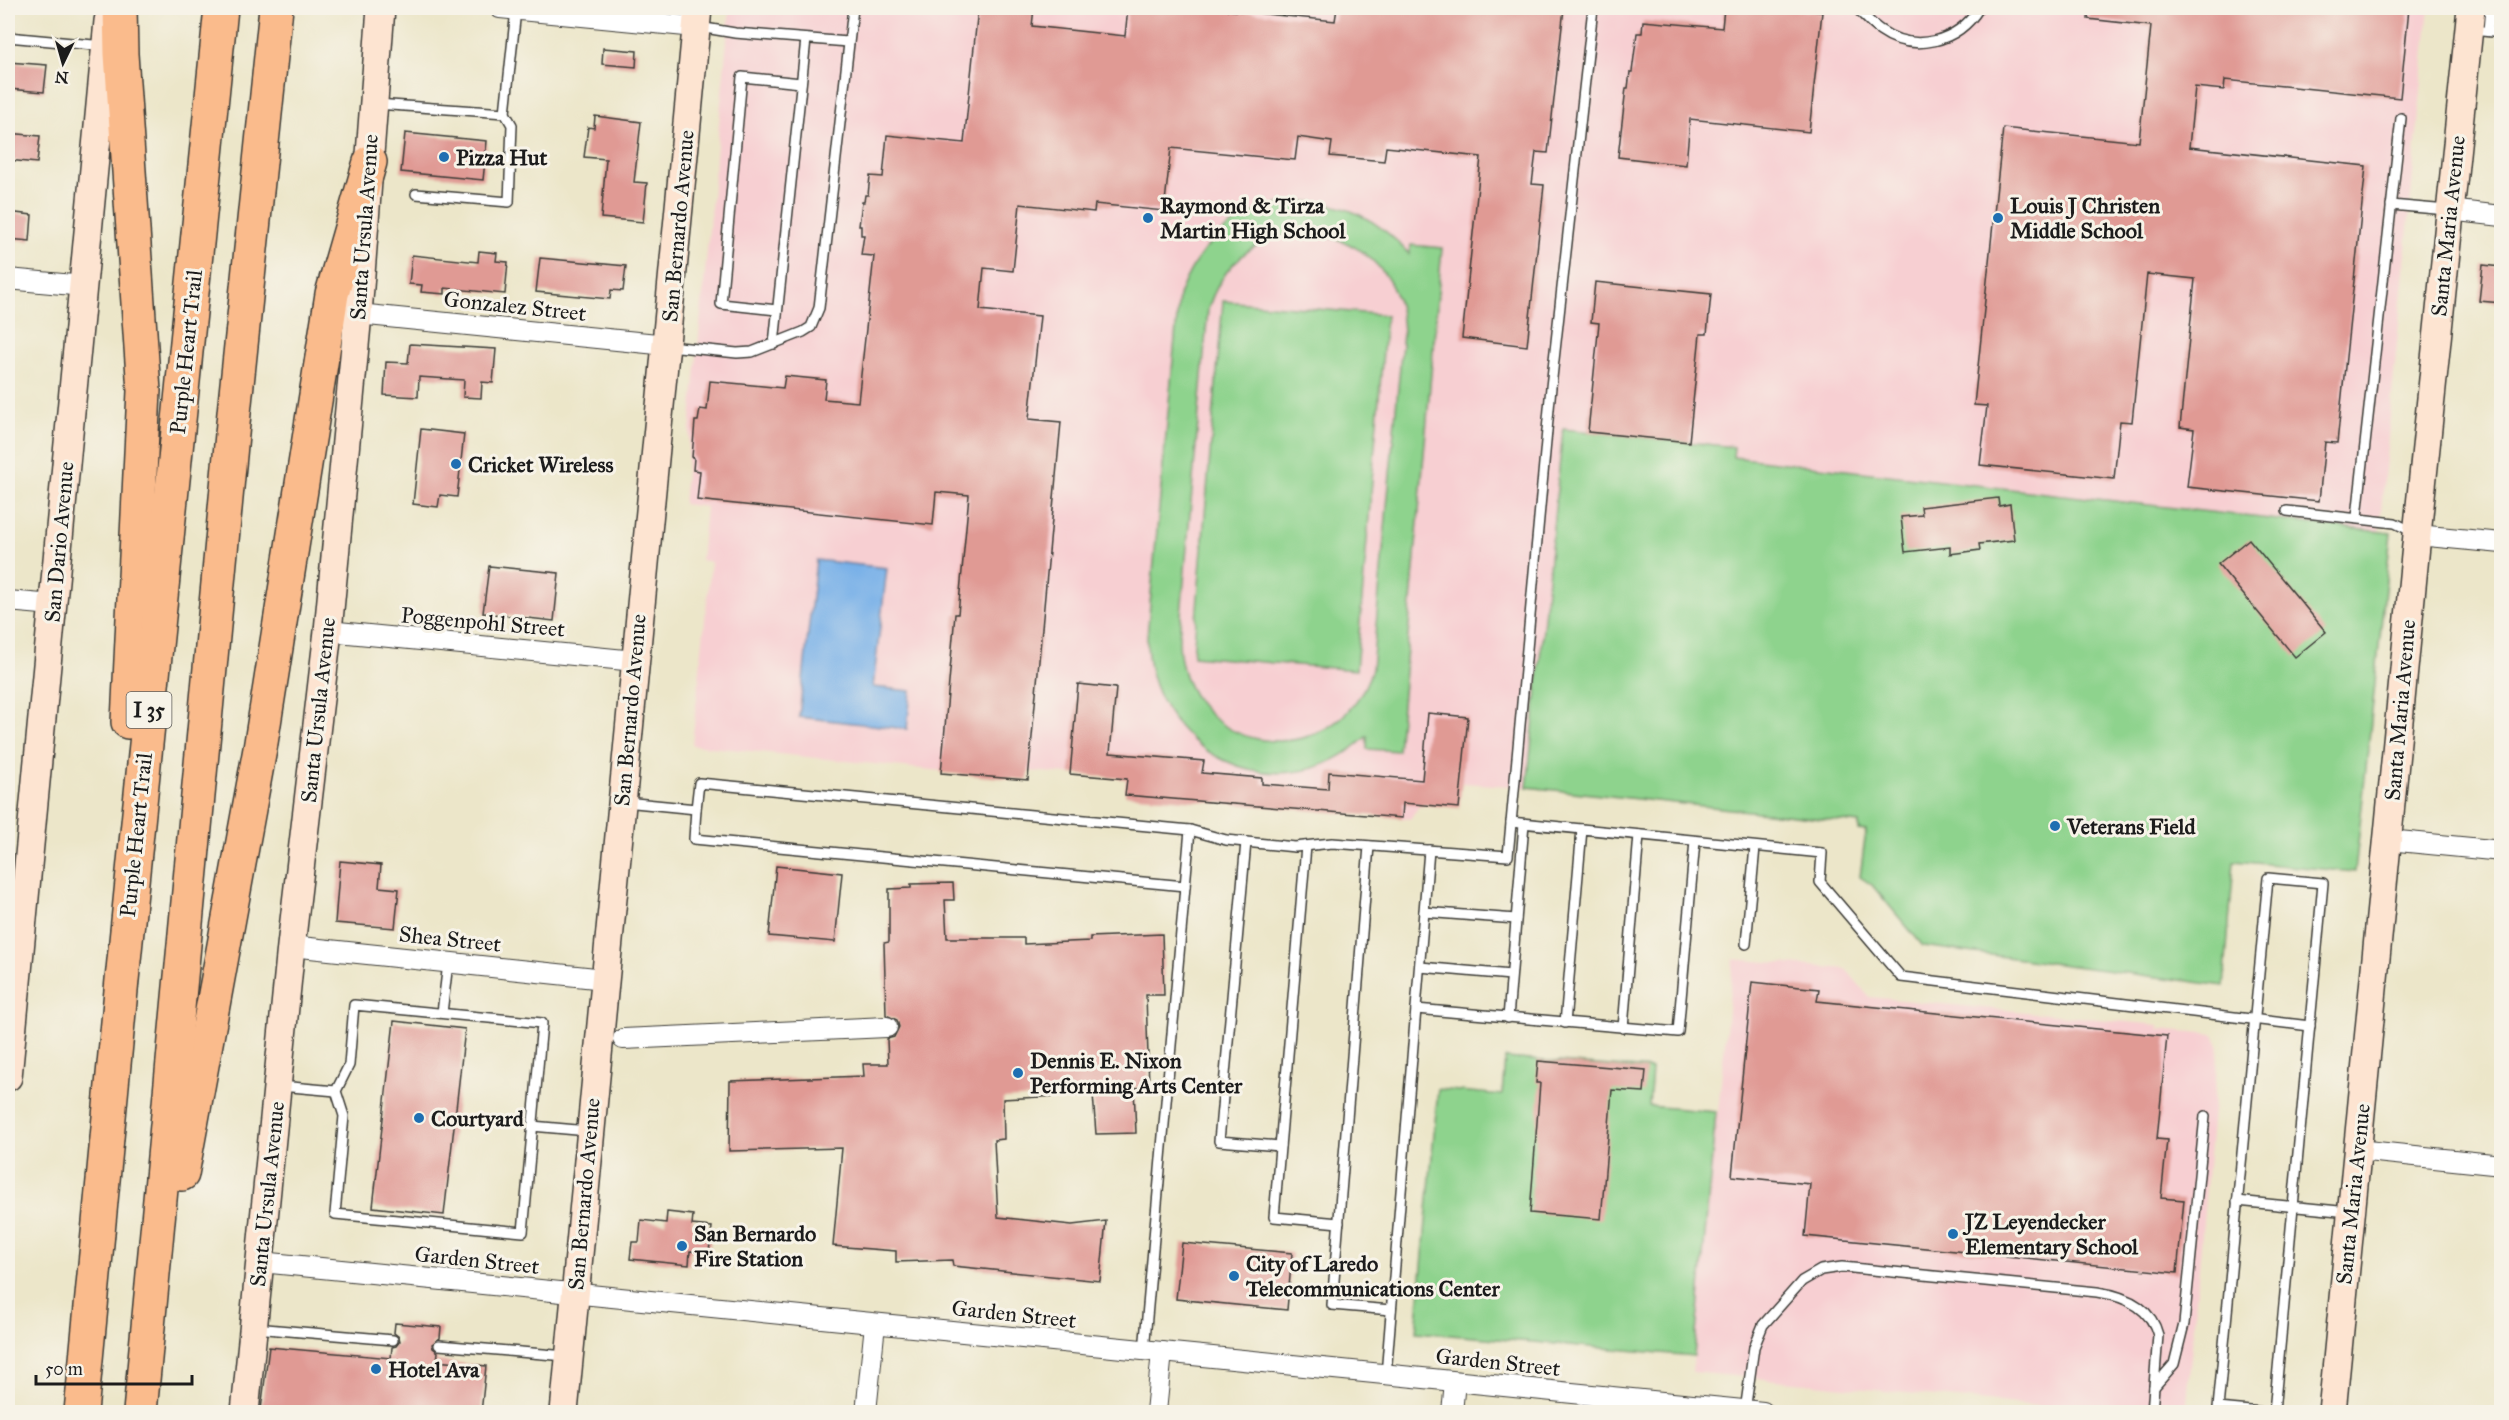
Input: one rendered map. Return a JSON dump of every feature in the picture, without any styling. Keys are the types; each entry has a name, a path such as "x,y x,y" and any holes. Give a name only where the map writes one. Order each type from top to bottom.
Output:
{"highway":[{"path":"120,8 121,54 144,391 130,656 122,980"},
{"name":"Purple Heart Trail","path":"81,1413 122,980 221,8"},
{"name":"I 35","path":"142,1399 234,413 276,8"},
{"path":"142,1399 260,749 332,294 370,162"}],"main road":[{"name":"San Dario Avenue","path":"8,1077 15,918 53,605 109,8"},
{"name":"Santa Ursula Avenue","path":"245,1413 291,946 328,632 358,314 381,8"},
{"name":"San Bernardo Avenue","path":"564,1413 697,17"},
{"name":"Santa Maria Avenue","path":"2332,1413 2449,210 2476,23"}],"street":[{"path":"508,8 697,17"},
{"path":"2449,210 2502,216"},
{"path":"8,279 84,286"},
{"name":"Gonzalez Street","path":"358,314 667,345"},
{"path":"2417,535 2502,543"},
{"path":"8,601 53,605"},
{"name":"Poggenpohl Street","path":"328,632 635,661"},
{"path":"2388,840 2502,851"},
{"name":"Shea Street","path":"291,946 605,979"},
{"path":"623,1039 887,1027"},
{"path":"2357,1150 2502,1165"},
{"name":"Garden Street","path":"261,1262 1751,1412"},
{"path":"866,1413 875,1324"},
{"path":"1153,1352 1156,1413"},
{"path":"1452,1413 1455,1382"}],"lane":[{"path":"416,194 509,202 512,125 505,113 508,8"},
{"path":"667,345 737,353 752,352 811,327 819,308 848,42 854,8"},
{"path":"1185,885 694,839 699,783 1190,830 1226,840 1245,842 1306,846 1332,843 1508,856 1551,387 1593,8"},
{"path":"1856,8 1886,34 1919,43 1937,41 1956,32 1970,21 1979,8"},
{"path":"2490,8 2476,23 2502,33"},
{"path":"697,17 735,33 848,42"},
{"path":"8,37 106,46"},
{"path":"774,344 806,39"},
{"path":"777,310 721,304 742,77 801,83"},
{"path":"374,104 505,113"},
{"path":"2357,518 2401,118"},
{"path":"2391,204 2449,210"},
{"path":"2287,511 2395,523 2417,535"},
{"path":"621,802 696,809"},
{"path":"1511,822 1822,853 1820,882 1901,977 2310,1026"},
{"path":"1508,1018 1524,824"},
{"path":"1565,1023 1582,829"},
{"path":"1153,1352 1190,830"},
{"path":"1623,1028 1639,835"},
{"path":"1416,1009 1678,1032 1695,841"},
{"path":"1245,842 1219,1141 1280,1146"},
{"path":"1306,846 1275,1217 1339,1223"},
{"path":"1369,846 1332,1305 1392,1311"},
{"path":"1746,944 1755,847"},
{"path":"1386,1375 1429,850"},
{"path":"2261,1413 2218,1408 2268,878 2323,883 2274,1413"},
{"path":"1424,912 1516,919"},
{"path":"442,1013 448,963"},
{"path":"1420,967 1511,975"},
{"path":"354,1005 442,1013 542,1023 523,1232 335,1214 345,1116 336,1091 349,1065 354,1005"},
{"path":"278,1086 336,1091"},
{"path":"2154,1387 2174,1364 2184,1324 2205,1116"},
{"path":"532,1126 590,1131"},
{"path":"2237,1201 2351,1212"},
{"path":"1751,1412 1753,1353 1759,1331 1803,1281 1812,1274 1832,1268 2097,1292 2123,1298 2143,1310 2155,1324 2158,1345 2152,1413"},
{"path":"254,1328 393,1340"},
{"path":"439,1345 569,1356"}],"shaded area":[{"name":"Raymond & Tirza Martin High School","path":"730,8 2429,8 2379,532 1733,457 1734,448 1563,429 1527,787 1462,783 1459,808 1420,805 1410,819 1125,795 1126,779 1108,777 1029,771 1028,780 692,745 711,562 701,560 706,507 683,504"},
{"name":"JZ Leyendecker Elementary School","path":"1733,959 1846,969 1869,997 2159,1025 2159,1029 2214,1034 2219,1045 2186,1412 2099,1412 1692,1372 1716,1112 1718,1112"}],"green space":[{"path":"1298,201 1315,202 1345,209 1373,222 1409,254 1411,245 1442,248 1398,751 1367,749 1367,736 1333,760 1296,772 1259,771 1224,760 1193,740 1168,712 1152,677 1147,636 1179,296 1197,259 1224,231 1240,219 1277,205","holes":["1297,233 1339,240 1356,248 1372,260 1394,291 1403,333 1372,669 1353,705 1327,728 1295,740 1262,740 1231,729 1204,708 1186,678 1179,638 1208,309 1221,280 1230,268 1252,248 1281,236"]},
{"path":"1223,301 1386,315 1356,670 1193,656"},
{"path":"1563,429 1734,447 1733,457 2391,533 2355,872 2234,861 2224,986 1923,946 1872,885 1860,877 1866,831 1859,830 1859,823 1527,787"},
{"path":"1505,1058 1652,1069 1649,1106 1716,1112 1694,1356 1416,1332 1438,1089 1502,1095"}],"water":[{"path":"816,560 887,568 873,687 911,691 907,729 799,717"}],"building":[{"path":"978,8 1034,8 1032,26 1125,36 1128,8 1207,8 1335,21 1337,8 1564,8 1548,153 1536,152 1532,184 1544,185 1527,346 1462,338 1481,157 1386,147 1384,161 1330,156 1332,142 1298,137 1295,160 1171,148 1164,211 1095,204 1094,212 1020,204 1013,271 984,268 980,310 1040,316 1029,419 1061,422 1028,780 941,773 955,614 958,614 969,495 936,492 933,525 697,500 700,471 693,470 694,458 692,457 695,421 698,421 700,409 707,410 710,381 783,388 785,376 826,380 824,399 858,402 874,256 861,255 864,235 861,235 861,226 859,226 862,202 864,202 865,195 868,195 870,176 883,177 887,135 964,143"},
{"path":"1724,8 1777,8 1822,12 1809,132 1690,119 1686,165 1618,157 1626,88 1628,88 1630,72 1632,72 1637,33 1642,33 1643,21 1722,28"},
{"path":"2089,8 2409,8 2400,98 2225,80 2224,90 2195,87 2189,147 2366,166 2337,443 2325,442 2319,501 2187,487 2194,429 2180,427 2195,279 2147,274 2132,422 2120,421 2114,479 1980,465 1987,406 1974,405 2003,128 2139,142 2151,26 2088,19"},
{"path":"603,48 637,51 636,67 602,64"},
{"path":"8,62 47,65 44,92 8,89"},
{"path":"595,116 641,122 634,182 647,183 643,222 601,218 606,159 584,157 588,127 594,128"},
{"path":"8,133 40,136 37,163 8,160"},
{"name":"Pizza Hut","path":"405,133 487,141 483,180 401,172"},
{"path":"8,212 32,215 30,241 8,239"},
{"path":"479,251 497,253 496,261 508,262 505,294 445,288 445,294 421,292 422,285 409,284 412,255 478,262"},
{"path":"540,258 626,266 623,291 611,290 610,299 536,292"},
{"path":"2483,265 2502,267 2502,303 2479,301"},
{"path":"1595,282 1711,294 1707,334 1700,334 1689,442 1588,432 1599,323 1591,322"},
{"path":"410,344 496,349 493,383 482,382 481,398 463,397 464,380 419,377 418,397 384,395 386,362 408,363"},
{"path":"421,429 464,434 457,497 440,495 438,507 413,504"},
{"path":"1998,498 1999,506 2010,504 2014,540 1979,544 1980,550 1950,554 1950,547 1905,552 1901,517 1922,515 1921,507"},
{"path":"2249,539 2326,632 2295,657 2218,564"},
{"path":"489,566 559,573 554,621 483,613"},
{"path":"1078,684 1116,688 1110,753 1204,761 1202,773 1262,778 1262,784 1328,789 1329,772 1422,780 1428,713 1468,717 1459,808 1403,803 1402,818 1125,795 1127,779 1070,774"},
{"path":"340,861 381,865 379,887 399,889 395,928 335,923"},
{"path":"776,866 842,873 835,942 769,936"},
{"name":"Dennis E. Nixon Performing Arts Center","path":"953,883 954,900 945,900 947,938 1024,938 1024,944 1090,941 1090,937 1162,934 1164,995 1146,995 1149,1087 1134,1088 1136,1133 1096,1134 1093,1094 1003,1099 1004,1139 994,1140 998,1217 1072,1225 1106,1221 1100,1281 953,1266 952,1260 896,1262 896,1251 833,1246 842,1148 729,1151 730,1081 864,1076 863,1064 888,1064 887,1039 894,1037 899,1027 897,1020 886,1015 884,943 889,942 889,889 911,888 911,884"},
{"path":"1752,982 1819,989 1817,1001 2167,1036 2157,1139 2167,1140 2161,1198 2184,1200 2177,1273 1805,1236 1810,1184 1732,1176"},
{"name":"Courtyard","path":"394,1021 465,1029 444,1215 373,1207"},
{"path":"1538,1061 1646,1070 1644,1092 1612,1090 1601,1219 1530,1213 1540,1083 1536,1083"},
{"path":"667,1212 693,1215 692,1225 712,1227 709,1252 690,1251 689,1265 630,1259 632,1242 639,1242 641,1220 666,1223"},
{"name":"City of Laredo Telecommunications Center","path":"1182,1243 1292,1253 1287,1310 1176,1299"},
{"name":"Hotel Ava","path":"395,1323 441,1327 440,1338 432,1344 438,1352 437,1361 486,1366 481,1413 288,1413 261,1410 269,1347 391,1358 392,1347 400,1341 394,1333"}],"place":[{"name":"Pizza Hut","path":"444,157"},
{"name":"Raymond & Tirza Martin High School","path":"1148,218"},
{"name":"Louis J Christen Middle School","path":"1998,218"},
{"name":"Cricket Wireless","path":"456,464"},
{"name":"Veterans Field","path":"2055,826"},
{"name":"Dennis E. Nixon Performing Arts Center","path":"1018,1073"},
{"name":"Courtyard","path":"419,1118"},
{"name":"JZ Leyendecker Elementary School","path":"1953,1234"},
{"name":"San Bernardo Fire Station","path":"682,1246"},
{"name":"City of Laredo Telecommunications Center","path":"1234,1276"},
{"name":"Hotel Ava","path":"376,1369"}]}
